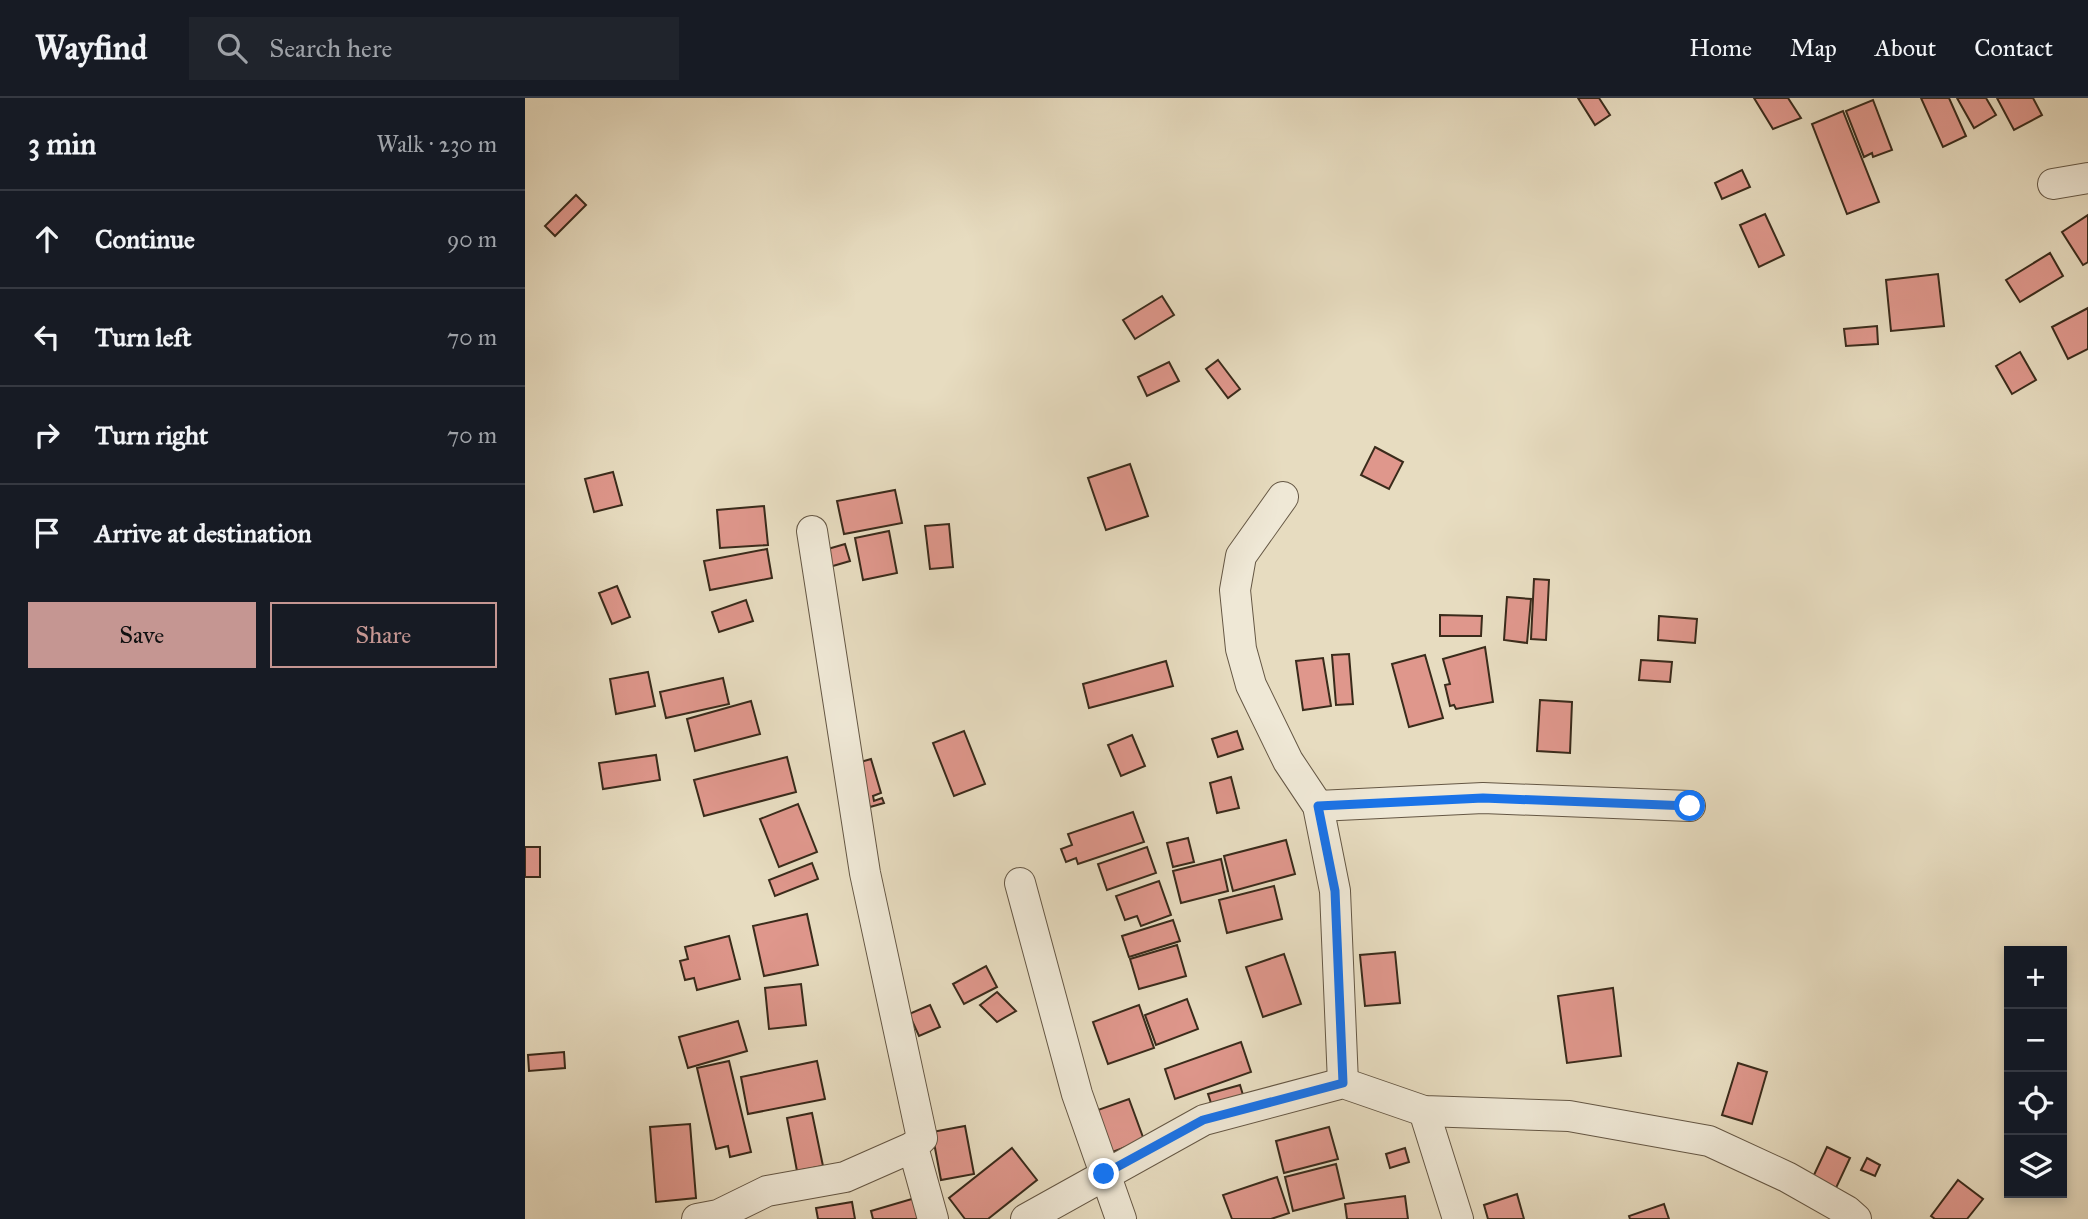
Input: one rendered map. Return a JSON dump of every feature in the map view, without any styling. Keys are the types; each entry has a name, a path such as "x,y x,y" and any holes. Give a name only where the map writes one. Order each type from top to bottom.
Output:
{"street":[{"path":"2053,184 2088,178"},
{"path":"1283,497 1241,556 1235,590 1241,649 1251,685 1289,761 1318,806 1335,891 1343,1083"},
{"path":"697,1219 718,1215 767,1191 845,1177 913,1147 922,1138 866,873 812,531"},
{"path":"1318,806 1483,798 1690,806"},
{"path":"1020,883 1077,1094 1121,1219"},
{"path":"1025,1219 1203,1120 1343,1083 1425,1111 1569,1116 1709,1141 1787,1177 1856,1219"},
{"path":"1425,1111 1458,1219"},
{"path":"913,1147 933,1219"}],"building":[{"path":"1578,98 1599,98 1610,115 1595,125"},
{"path":"1754,98 1788,98 1801,118 1773,129"},
{"path":"1921,98 1949,98 1966,136 1943,147"},
{"path":"1957,98 1986,98 1996,115 1974,128"},
{"path":"1997,98 2033,98 2042,115 2014,130"},
{"path":"1873,100 1892,150 1873,157 1872,153 1864,157 1846,111"},
{"path":"1843,111 1879,202 1847,214 1812,124"},
{"path":"1742,170 1750,187 1722,199 1715,183"},
{"path":"576,195 586,205 555,236 545,226"},
{"path":"1765,214 1784,255 1759,267 1740,225"},
{"path":"2088,215 2088,262 2083,265 2062,232"},
{"path":"2050,253 2063,276 2020,302 2006,280"},
{"path":"1938,274 1944,326 1891,331 1886,280"},
{"path":"1162,296 1174,315 1135,339 1123,320"},
{"path":"2088,308 2088,349 2068,359 2052,327"},
{"path":"1877,326 1878,344 1846,346 1844,329"},
{"path":"2020,352 2036,380 2012,394 1996,366"},
{"path":"1218,360 1240,389 1228,398 1206,369"},
{"path":"1169,362 1179,381 1147,396 1138,377"},
{"path":"1375,447 1403,462 1389,489 1361,475"},
{"path":"1130,464 1148,516 1106,530 1088,478"},
{"path":"613,472 622,505 594,512 585,479"},
{"path":"895,490 902,523 844,534 837,501"},
{"path":"764,506 768,545 720,548 717,510"},
{"path":"949,524 953,567 930,569 925,526"},
{"path":"889,531 897,573 863,580 855,538"},
{"path":"845,544 850,561 826,568 821,551"},
{"path":"767,549 772,578 710,590 704,561"},
{"path":"1534,579 1549,580 1546,640 1531,639"},
{"path":"617,586 630,617 612,624 599,593"},
{"path":"1507,597 1531,599 1527,643 1504,640"},
{"path":"746,600 753,621 719,632 712,612"},
{"path":"1440,615 1482,616 1481,636 1440,636"},
{"path":"1659,616 1697,619 1695,643 1658,640"},
{"path":"1485,647 1493,702 1456,709 1454,705 1450,706 1445,685 1450,684 1443,659"},
{"path":"1349,654 1353,704 1336,705 1332,655"},
{"path":"1425,655 1443,718 1409,727 1392,664"},
{"path":"1323,658 1331,706 1303,710 1296,661"},
{"path":"1641,660 1672,662 1670,682 1639,680"},
{"path":"1166,661 1173,686 1089,708 1083,684"},
{"path":"648,672 655,706 616,714 610,679"},
{"path":"723,678 729,704 666,718 660,692"},
{"path":"1540,700 1572,702 1570,753 1537,751"},
{"path":"751,701 760,734 695,751 687,719"},
{"path":"964,731 985,784 954,796 933,743"},
{"path":"1237,731 1243,749 1218,757 1212,739"},
{"path":"1132,735 1145,766 1121,776 1108,745"},
{"path":"656,755 660,780 603,789 599,763"},
{"path":"787,757 796,792 704,816 694,780"},
{"path":"871,759 881,793 873,796 874,801 882,798 884,803 870,807 850,765"},
{"path":"1231,777 1239,808 1217,813 1210,783"},
{"path":"798,804 817,852 779,867 760,819"},
{"path":"1133,812 1144,842 1078,864 1076,858 1066,862 1061,849 1072,845 1068,834"},
{"path":"1188,838 1194,862 1173,867 1167,843"},
{"path":"1286,840 1295,874 1233,891 1224,856"},
{"path":"525,847 540,847 540,877 525,877"},
{"path":"1147,847 1156,873 1107,890 1098,864"},
{"path":"1221,859 1228,891 1181,903 1173,871"},
{"path":"812,863 818,879 775,896 769,880"},
{"path":"1159,881 1171,915 1141,926 1137,916 1125,920 1116,896"},
{"path":"1274,886 1282,919 1227,933 1219,900"},
{"path":"807,914 818,965 764,976 753,926"},
{"path":"1173,920 1180,941 1129,957 1122,936"},
{"path":"729,936 740,979 697,990 694,978 685,980 680,961 688,959 685,947"},
{"path":"1177,945 1186,976 1139,989 1130,959"},
{"path":"1395,952 1400,1003 1365,1006 1360,955"},
{"path":"1284,954 1301,1004 1263,1017 1246,967"},
{"path":"986,966 997,987 964,1004 953,984"},
{"path":"801,984 806,1025 769,1029 765,988"},
{"path":"1613,988 1621,1056 1567,1063 1558,996"},
{"path":"997,992 1016,1011 997,1022 980,1005"},
{"path":"1187,999 1198,1029 1156,1045 1145,1015"},
{"path":"930,1005 940,1027 919,1036 909,1014"},
{"path":"1139,1005 1154,1048 1108,1064 1093,1022"},
{"path":"738,1021 747,1051 688,1068 679,1037"},
{"path":"1241,1042 1251,1072 1175,1099 1165,1069"},
{"path":"564,1052 565,1068 529,1071 528,1055"},
{"path":"729,1061 751,1152 730,1157 728,1146 716,1149 697,1068"},
{"path":"817,1061 825,1099 748,1114 741,1077"},
{"path":"1738,1063 1767,1072 1752,1124 1722,1115"},
{"path":"1240,1085 1246,1105 1215,1115 1208,1094"},
{"path":"1129,1099 1144,1140 1110,1153 1095,1111"},
{"path":"812,1113 823,1166 797,1171 787,1118"},
{"path":"690,1124 696,1198 656,1202 650,1127"},
{"path":"965,1126 974,1174 941,1180 932,1132"},
{"path":"1329,1127 1338,1159 1284,1173 1276,1141"},
{"path":"1827,1147 1850,1158 1836,1188 1813,1177"},
{"path":"1012,1148 1037,1180 988,1219 965,1219 949,1198"},
{"path":"1405,1148 1409,1162 1390,1168 1386,1154"},
{"path":"1867,1158 1880,1165 1875,1176 1861,1170"},
{"path":"1336,1164 1344,1198 1293,1211 1285,1177"},
{"path":"1277,1177 1289,1213 1271,1219 1232,1219 1223,1195"},
{"path":"1958,1180 1983,1199 1967,1219 1935,1219 1931,1216"},
{"path":"1517,1194 1524,1219 1488,1219 1484,1205"},
{"path":"922,1196 929,1219 873,1219 871,1211"},
{"path":"1405,1196 1408,1219 1347,1219 1345,1204"},
{"path":"852,1202 855,1219 818,1219 816,1208"},
{"path":"1664,1204 1669,1219 1630,1219 1629,1216"}],"route":[{"path":"1104,1174 1203,1120 1343,1083 1335,891 1318,806 1483,798 1690,806"}]}
